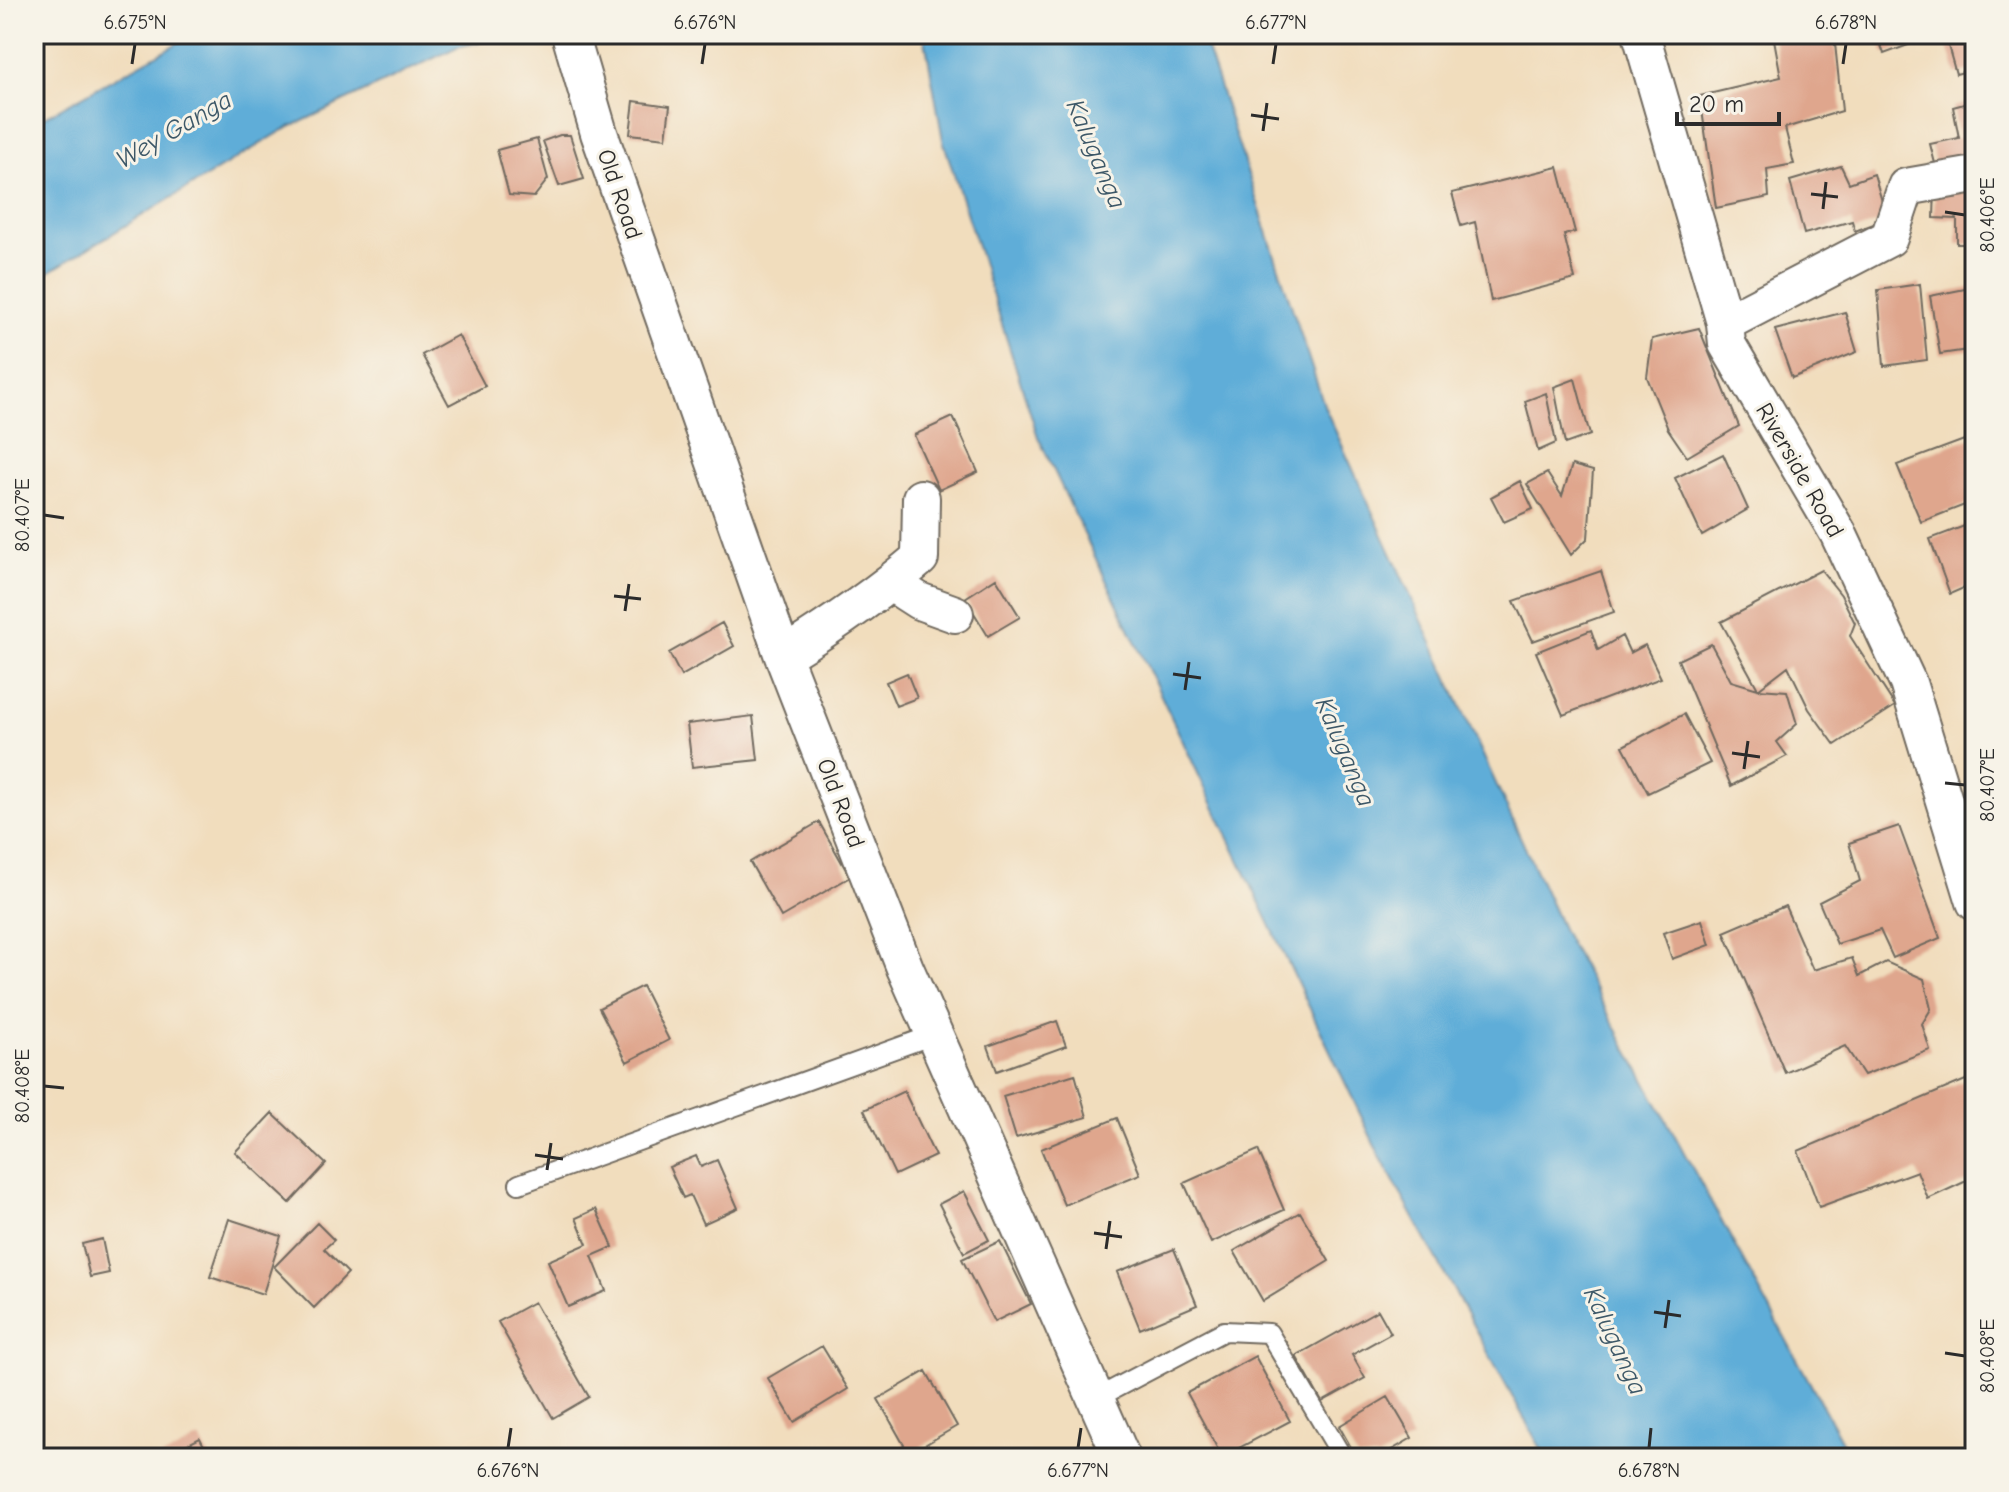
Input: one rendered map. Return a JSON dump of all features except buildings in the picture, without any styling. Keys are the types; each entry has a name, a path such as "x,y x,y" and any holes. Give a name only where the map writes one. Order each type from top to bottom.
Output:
{"street":[{"name":"Old Road","path":"570,34 599,133 783,656 933,1035 1122,1458"},
{"name":"Riverside Road","path":"1641,34 1725,323 1727,344 1838,533 1908,683 1975,902"},
{"path":"1725,323 1889,238 1906,187 1975,175"},
{"path":"783,656 891,583 920,558 921,498"},
{"path":"891,583 919,601 955,614"}],"lane":[{"path":"519,1184 933,1035"},
{"path":"1095,1399 1224,1331 1269,1333 1343,1458"}],"water":[{"name":"Wey Ganga","path":"194,34 517,34 457,47 282,131 34,281 34,123"},
{"name":"Kaluganga","path":"924,34 1202,34 1325,408 1564,933 1851,1458 1546,1458 1381,1158 1038,437 943,140"}]}
